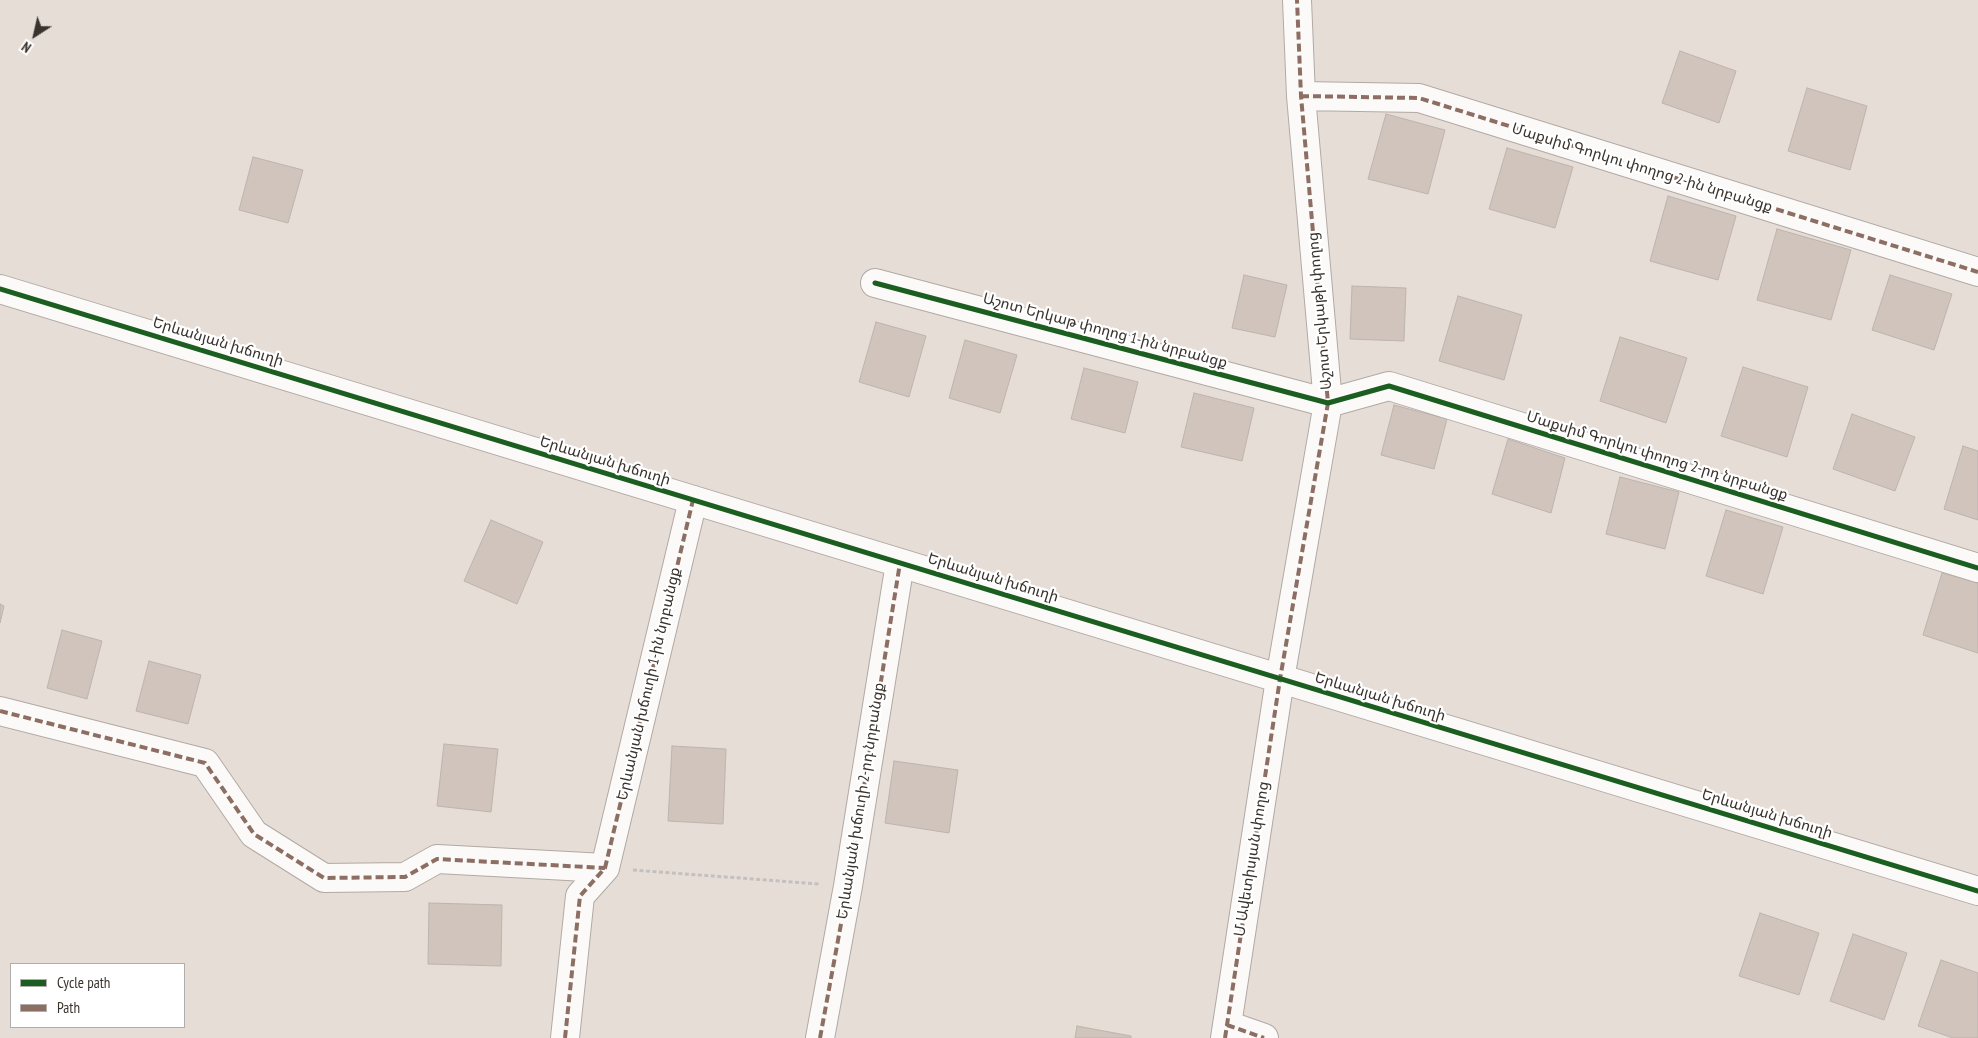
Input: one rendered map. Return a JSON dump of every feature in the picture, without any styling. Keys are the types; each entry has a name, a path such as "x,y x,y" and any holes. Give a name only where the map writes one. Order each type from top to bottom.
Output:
{"street":[{"name":"Աշոտ Երկաթի փողոց","path":"1280,679 1328,403 1301,96 1297,0"},
{"name":"Մաքսիմ Գորկու փողոց 2-ին նրբանցք","path":"1301,96 1419,98 1978,272"},
{"name":"Աշոտ Երկաթ փողոց 1-ին նրբանցք","path":"875,284 1328,403"},
{"name":"Երևանյան խճուղի","path":"0,289 1978,892"},
{"name":"Մաքսիմ Գորկու փողոց 2-րդ նրբանցք","path":"1328,403 1389,386 1978,568"},
{"name":"Երևանյան խճուղի 1-ին նրբանցք","path":"565,1038 580,896 605,868 693,500"},
{"name":"Երևանյան խճուղի 2-րդ նրբանցք","path":"820,1038 848,886 900,563"},
{"name":"Մ Ավետիսյան փողոց","path":"1226,1032 1280,679"},
{"path":"0,710 205,763 254,834 324,878 406,877 437,859 605,868"},
{"path":"1226,1032 1264,1038"}],"path":[{"path":"605,868 848,886"}],"building":[{"path":"1680,51 1736,71 1719,123 1662,103"},
{"path":"1807,88 1867,106 1850,170 1788,151"},
{"path":"1386,114 1445,130 1428,194 1368,179"},
{"path":"1507,148 1573,167 1555,228 1489,209"},
{"path":"253,157 303,170 288,223 239,210"},
{"path":"1668,196 1736,216 1718,280 1650,261"},
{"path":"1777,229 1851,250 1831,320 1757,300"},
{"path":"1244,275 1287,285 1275,337 1232,328"},
{"path":"1890,275 1952,294 1934,350 1872,330"},
{"path":"1352,286 1406,288 1404,341 1350,339"},
{"path":"1458,296 1522,315 1504,380 1439,361"},
{"path":"876,322 926,336 909,397 859,382"},
{"path":"1620,337 1687,358 1666,423 1600,401"},
{"path":"965,340 1017,355 1000,413 949,398"},
{"path":"1743,367 1808,387 1787,457 1721,436"},
{"path":"1084,368 1138,382 1125,433 1071,419"},
{"path":"1194,393 1254,408 1242,461 1181,447"},
{"path":"1394,405 1447,419 1434,469 1381,455"},
{"path":"1852,414 1915,437 1895,491 1833,469"},
{"path":"1508,439 1565,458 1551,513 1492,494"},
{"path":"1963,446 1978,451 1978,520 1944,509"},
{"path":"1620,477 1679,492 1665,549 1606,534"},
{"path":"1726,510 1783,527 1763,594 1706,576"},
{"path":"491,520 543,542 517,604 464,581"},
{"path":"1942,573 1978,583 1978,653 1923,635"},
{"path":"0,604 4,606 0,623"},
{"path":"62,630 102,641 87,699 47,688"},
{"path":"149,661 201,675 188,724 136,711"},
{"path":"444,744 498,749 491,812 437,806"},
{"path":"672,746 726,749 723,824 668,821"},
{"path":"894,761 958,770 949,833 885,823"},
{"path":"429,903 502,905 501,966 428,964"},
{"path":"1760,913 1819,933 1799,995 1739,976"},
{"path":"1853,934 1907,953 1884,1020 1830,1001"},
{"path":"1941,960 1978,973 1978,1038 1953,1038 1918,1026"},
{"path":"1077,1026 1131,1036 1131,1038 1075,1038"}],"marked path":[{"path":"1225,1038 1280,679 1328,403 1301,96 1297,0"},
{"path":"1301,96 1419,98 1978,272"},
{"path":"565,1038 580,896 605,868 693,500"},
{"path":"820,1038 848,886 900,563"},
{"path":"0,711 205,763 254,834 324,878 405,877 437,859 605,868"},
{"path":"1227,1025 1264,1038"}],"cycle path":[{"path":"875,283 1328,403 1389,386 1978,568"},
{"path":"0,289 1978,891"}]}
